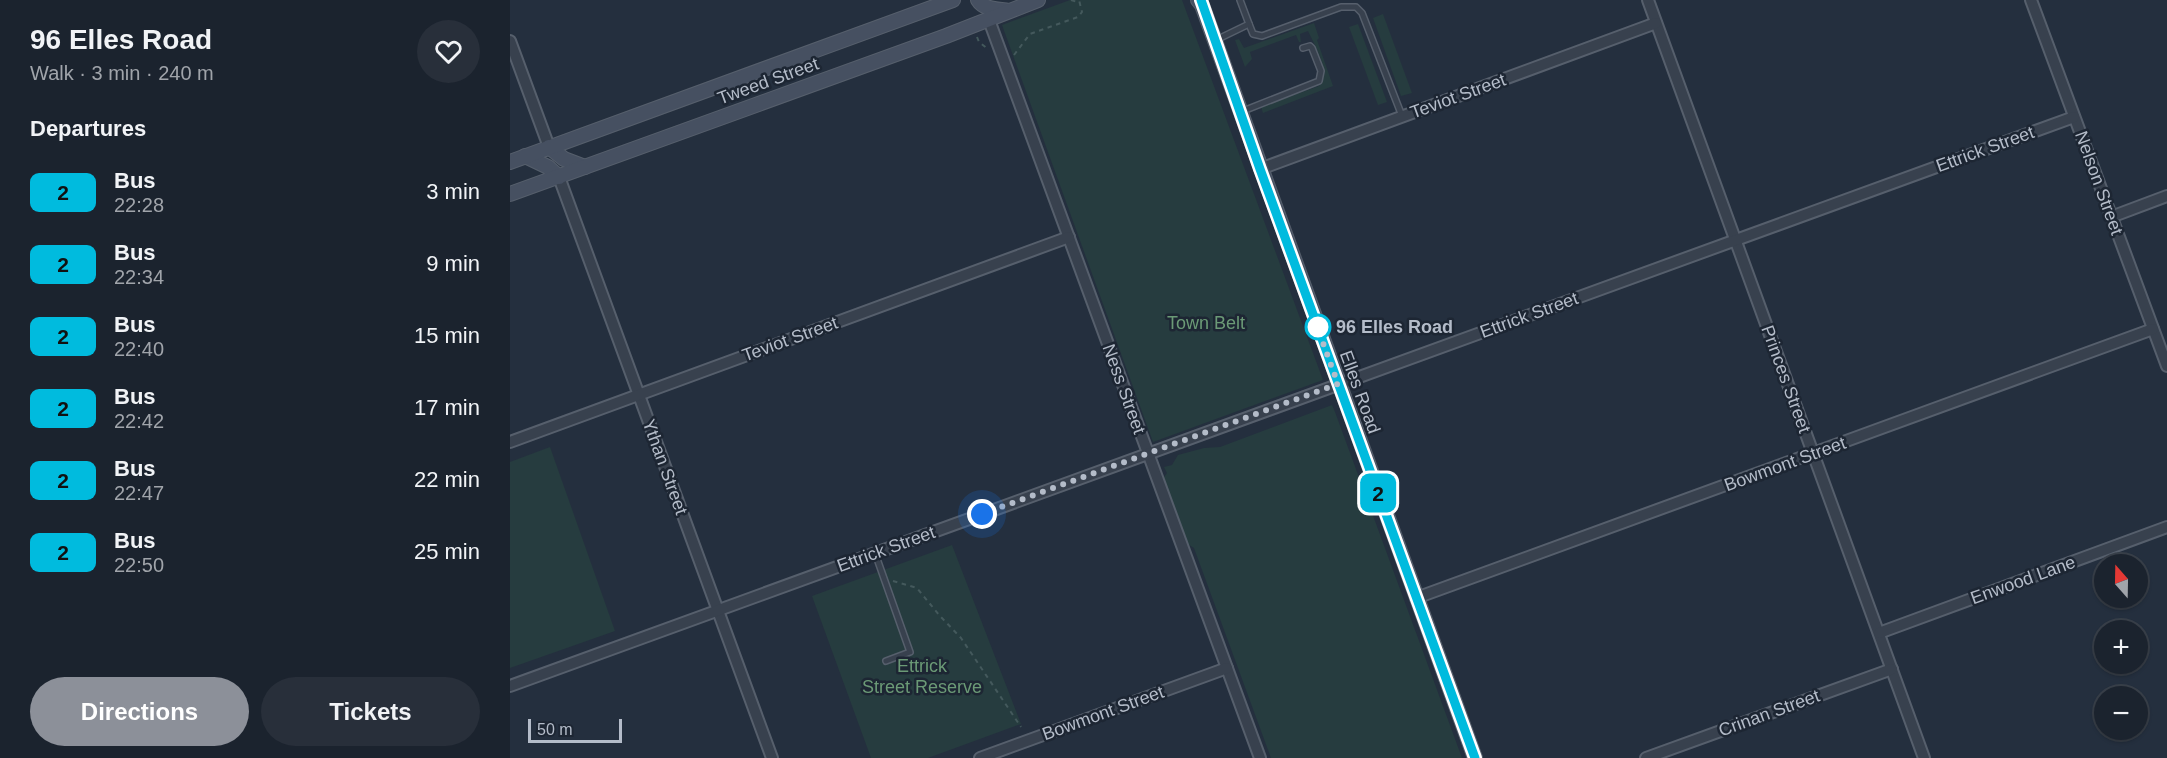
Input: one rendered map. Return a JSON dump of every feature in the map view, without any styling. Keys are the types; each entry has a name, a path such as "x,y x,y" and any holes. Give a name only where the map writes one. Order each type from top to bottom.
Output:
{"main road":[{"name":"Tweed Street","path":"510,162 953,0"},
{"path":"978,0 982,6 987,8 1010,11"},
{"name":"Tweed Street","path":"510,194 989,20 1038,0"},
{"name":"Elles Road","path":"1200,2 1475,758"},
{"path":"549,147 564,159 585,167"},
{"path":"525,156 548,166 559,177"}],"street":[{"name":"Princes Street","path":"1648,0 1924,758"},
{"name":"Nelson Street","path":"2031,0 2167,366"},
{"name":"Ness Street","path":"989,20 1260,758"},
{"name":"Teviot Street","path":"1260,169 1656,23"},
{"path":"510,41 549,147"},
{"name":"Ettrick Street","path":"510,686 2074,117"},
{"name":"Ythan Street","path":"559,177 772,758"},
{"path":"2111,217 2167,196"},
{"name":"Teviot Street","path":"510,441 1069,237"},
{"name":"Bowmont Street","path":"1416,598 2154,329"},
{"name":"Enwood Lane","path":"1879,633 2167,527"},
{"name":"Bowmont Street","path":"980,758 1227,668"},
{"name":"Crinan Street","path":"1646,758 1892,669"}],"lane":[{"path":"1240,0 1253,34 1262,36 1341,7 1356,7 1362,13 1402,116"},
{"path":"1214,41 1249,24"},
{"path":"1239,112 1319,81 1321,71 1312,48 1310,46 1303,48"},
{"path":"875,553 910,652 886,661"}],"path":[{"path":"1016,54 1030,34 1078,17 1082,12 1079,1 1071,0"},
{"path":"984,47 979,42 985,39"},
{"path":"884,580 917,588 961,638 1020,727"}],"green space":[{"name":"Town Belt","path":"1070,0 1182,0 1323,380 1153,442 1002,25"},
{"path":"1383,14 1412,93 1401,96 1373,18"},
{"path":"1314,23 1319,38 1317,40 1333,86 1263,113 1261,107 1319,86 1324,74 1318,51 1308,31 1300,34 1301,42 1296,35 1250,52 1252,59 1245,67 1235,40 1239,39 1244,48"},
{"path":"1358,24 1387,102 1378,105 1349,27"},
{"path":"1332,405 1462,758 1271,758 1194,548 1186,543 1162,480 1167,473 1164,467 1172,465 1178,455 1204,448 1220,447"},
{"path":"550,447 615,631 510,668 510,462"},
{"name":"Ettrick Street Reserve","path":"952,545 1021,724 928,758 871,758 812,596"}],"bus line":[{"name":"2","path":"1201,0 1260,169 1475,758"}],"place":[{"name":"96 Elles Road","path":"1318,327"}],"route":[{"path":"982,514 1338,384 1316,324 1318,327"}]}
